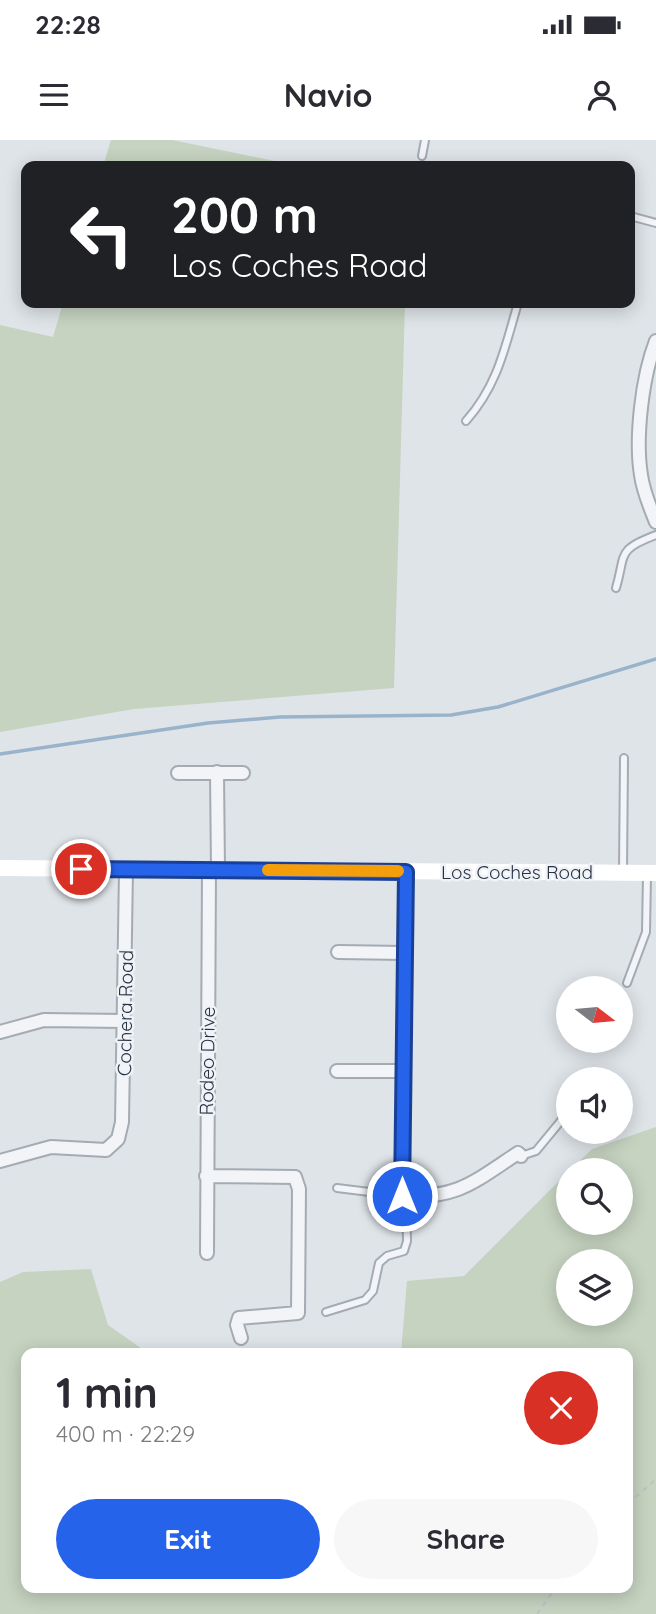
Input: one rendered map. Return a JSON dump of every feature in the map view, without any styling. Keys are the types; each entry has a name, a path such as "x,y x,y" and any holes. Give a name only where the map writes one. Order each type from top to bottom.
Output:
{"main road":[{"name":"Los Coches Road","path":"0,868 652,873"}],"street":[{"path":"656,341 642,405 640,449 641,474 656,522"},
{"name":"Rodeo Drive","path":"207,1253 206,1176 217,772"},
{"path":"178,773 243,773"},
{"name":"Cochera Road","path":"0,1161 51,1147 106,1150 115,1143 122,1127 126,870"},
{"path":"406,872 404,1196 429,1197 451,1193 518,1153 521,1156"},
{"path":"338,952 404,953"},
{"path":"0,1032 44,1020 124,1021"},
{"path":"337,1071 403,1071"},
{"path":"206,1176 295,1177 299,1189 298,1313 239,1318 237,1325 241,1338"}],"lane":[{"path":"422,156 425,140"},
{"path":"635,217 656,223"},
{"path":"466,421 484,401 496,376 516,308"},
{"path":"616,588 618,569 625,553 632,546 656,534"},
{"path":"623,873 624,758"},
{"path":"629,976 646,932 652,873"},
{"path":"521,1156 536,1151 556,1127"},
{"path":"326,1312 365,1300 373,1291 379,1263 387,1256 404,1251 407,1241 404,1196 337,1188"}],"path":[{"path":"633,1500 656,1479"},
{"path":"537,1614 552,1593"}],"green space":[{"path":"111,140 172,140 275,161 105,161"},
{"path":"62,308 405,308 394,688 134,709 0,732 0,325 53,337"},
{"path":"656,1127 656,1614 0,1614 0,1282 23,1272 91,1269 108,1325 141,1348 21,1348 21,1593 633,1593 633,1348 401,1348 407,1281 464,1276 556,1184 556,1235 633,1235 633,1158 583,1158 592,1149 607,1144 633,1144 633,1135"}],"waterway":[{"path":"0,754 208,723 280,717 451,715 498,707 656,659"}],"slow traffic":[{"path":"268,870 398,871"}],"route":[{"path":"81,869 406,872 402,1196"}]}
